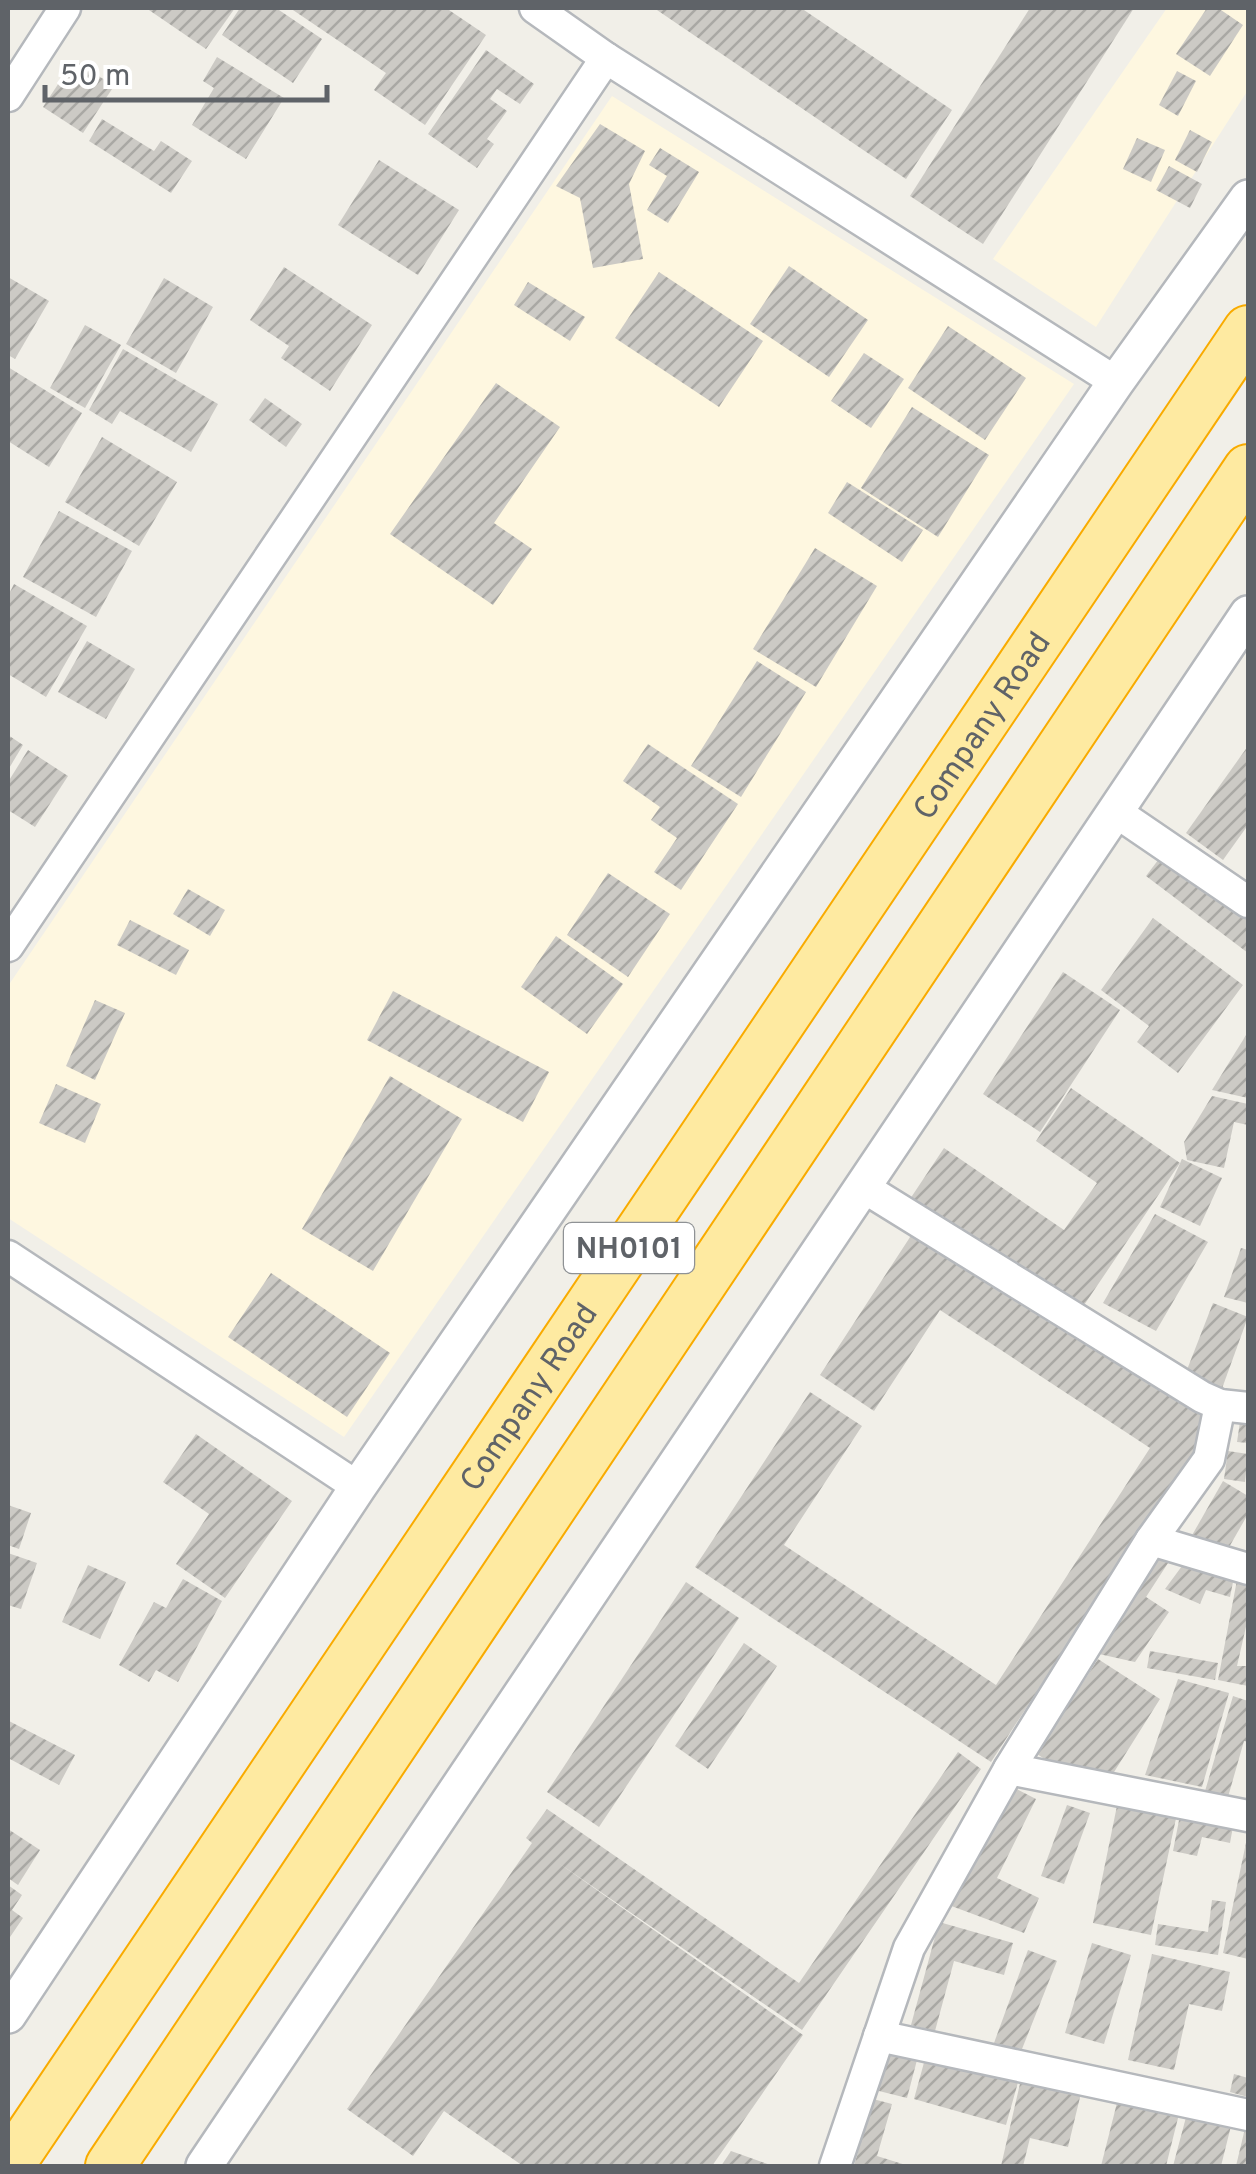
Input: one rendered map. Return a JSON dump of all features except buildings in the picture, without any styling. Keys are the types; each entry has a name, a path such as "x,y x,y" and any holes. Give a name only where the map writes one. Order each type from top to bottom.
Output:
{"highway":[{"name":"Company Road","path":"9,2166 1248,330"},
{"name":"NH0101","path":"110,2166 1248,470"}],"street":[{"path":"8,96 65,8"},
{"path":"535,8 606,58 1116,382"},
{"path":"8,946 606,58"},
{"path":"8,2015 358,1487 1116,382 1248,198"},
{"path":"204,2166 1248,614"},
{"path":"1116,812 1248,902"},
{"path":"835,2166 909,1948 1009,1768 1150,1540 1209,1459 1234,1406 1202,1397 863,1187"},
{"path":"8,1256 358,1487"},
{"path":"1150,1540 1248,1570"},
{"path":"1009,1768 1248,1816"},
{"path":"879,2036 1248,2114"}],"shaded area":[{"path":"1167,8 1248,8 1248,90 1096,327 993,259"},
{"path":"612,96 1074,384 344,1437 8,1218 8,986"}]}
